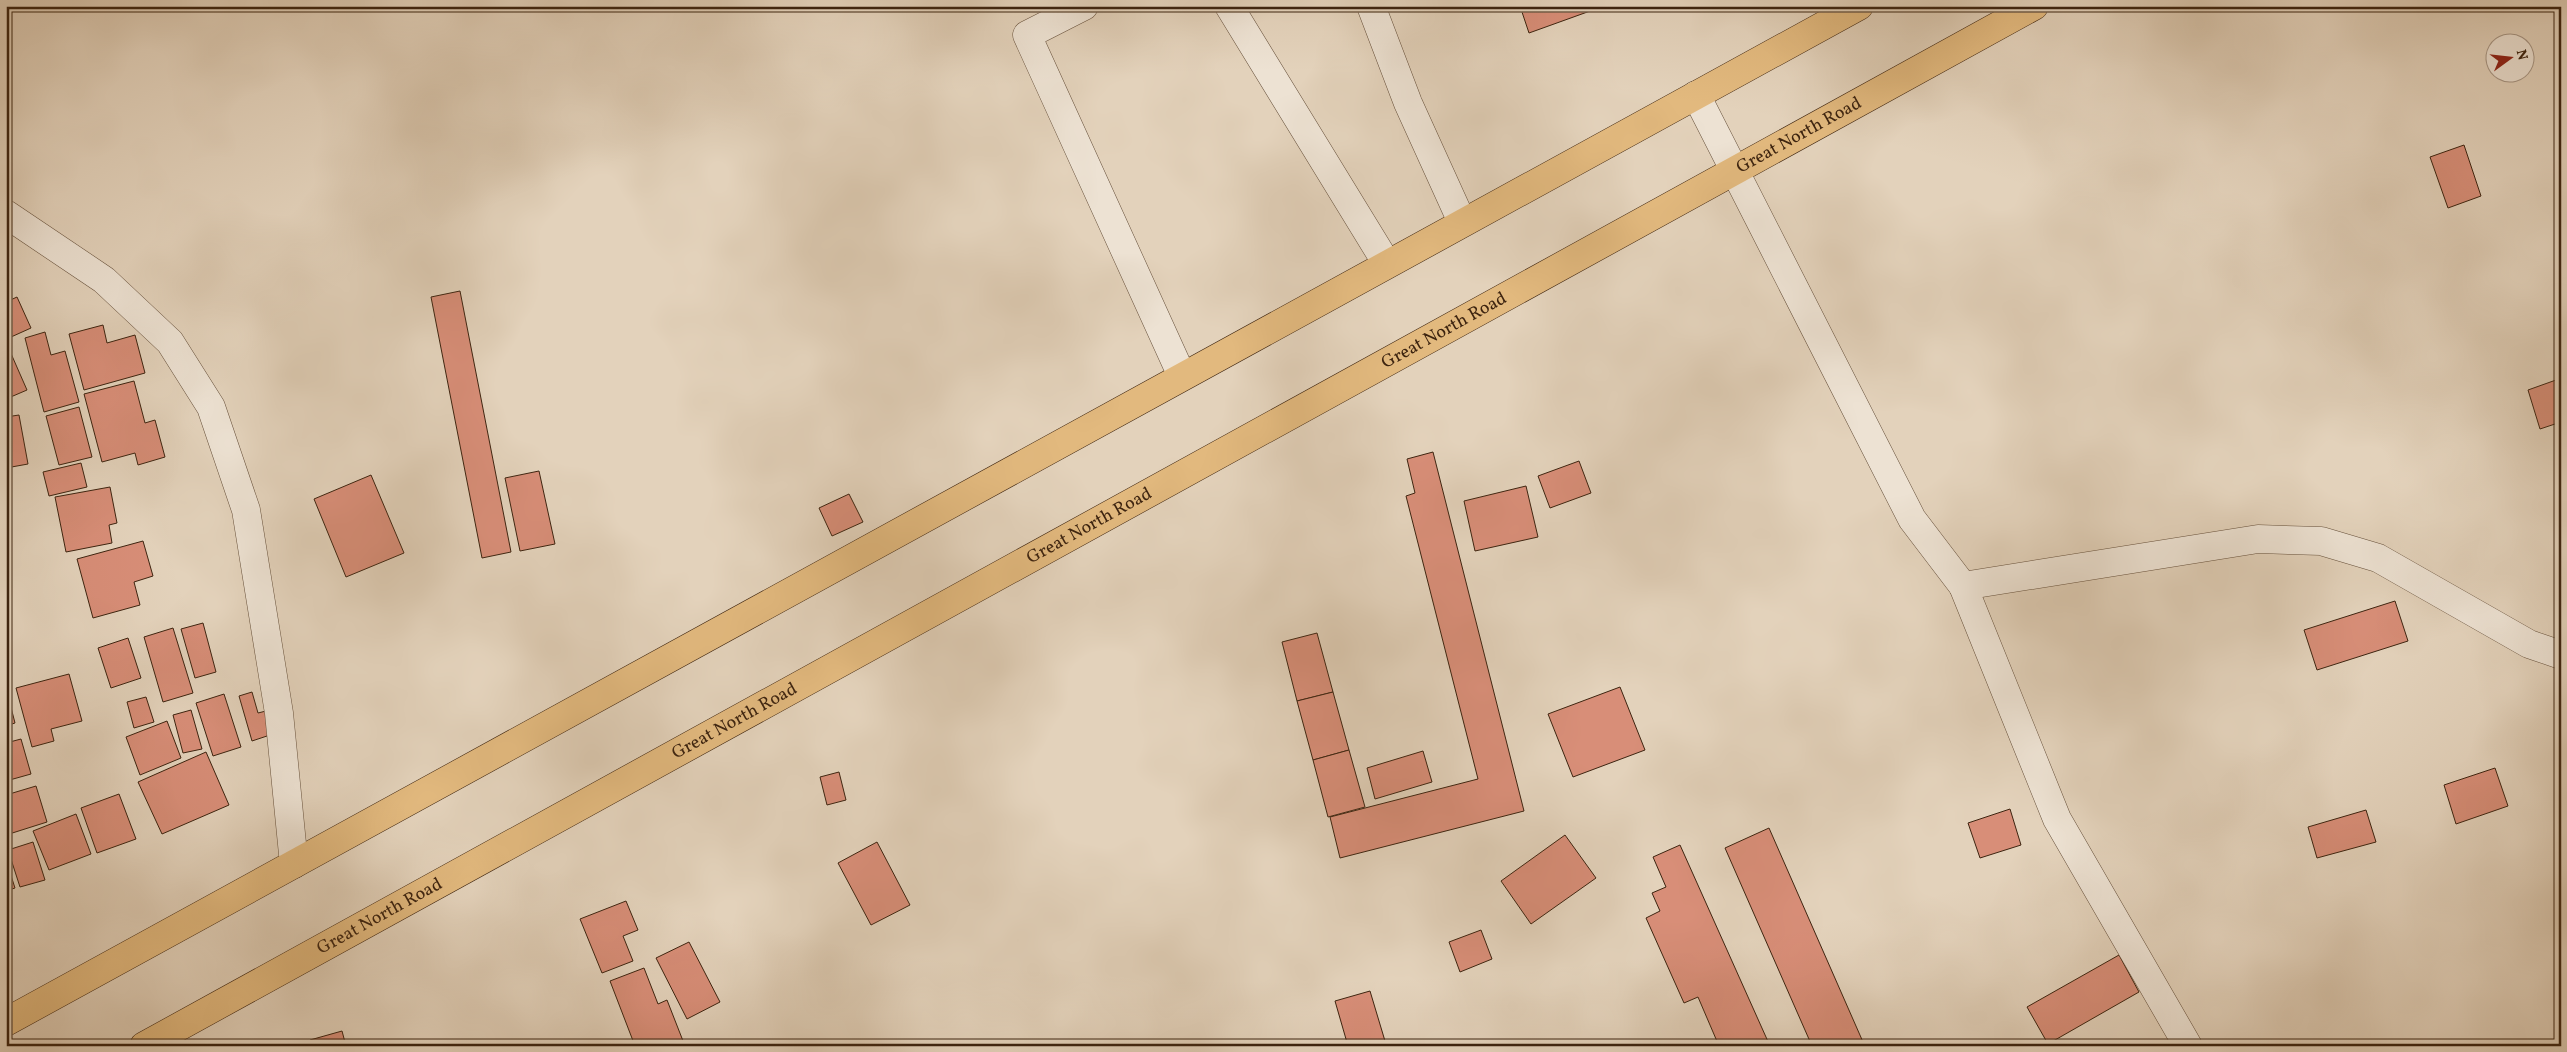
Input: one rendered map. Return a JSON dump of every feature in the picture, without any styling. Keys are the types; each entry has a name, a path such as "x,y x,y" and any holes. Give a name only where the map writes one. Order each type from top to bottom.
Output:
{"highway":[{"path":"6,1022 1859,6"},
{"name":"Great North Road","path":"144,1046 2034,6"}],"street":[{"path":"1084,6 1027,35 1182,376"},
{"path":"1230,6 1387,264"},
{"path":"1371,6 1408,103 1462,222"},
{"path":"1696,95 1912,519 1963,586 2057,819 2188,1046"},
{"path":"6,214 104,280 170,342 211,407 246,510 279,713 294,864"},
{"path":"1963,586 2258,539 2321,541 2378,558 2529,644 2561,655"}],"building":[{"path":"1520,6 1604,6 1529,33"},
{"path":"2464,145 2481,196 2448,208 2430,157"},
{"path":"460,291 511,552 482,558 431,297"},
{"path":"17,297 31,328 11,337 6,327 6,302"},
{"path":"103,325 107,343 135,335 145,373 84,390 69,334"},
{"path":"45,332 51,355 65,351 79,402 44,412 25,338"},
{"path":"9,349 27,390 6,399 6,350"},
{"path":"2556,380 2561,395 2561,422 2540,429 2528,390"},
{"path":"134,381 145,423 155,420 165,457 138,465 135,453 102,462 84,394"},
{"path":"79,407 92,457 59,465 46,416"},
{"path":"19,415 28,464 6,468 6,417"},
{"path":"1433,452 1524,811 1340,858 1330,817 1478,779 1406,496 1415,493 1407,459"},
{"path":"1579,461 1591,493 1550,508 1538,476"},
{"path":"81,463 87,487 49,496 43,472"},
{"path":"539,471 555,544 520,551 505,478"},
{"path":"371,475 404,553 346,577 314,499"},
{"path":"1526,486 1538,537 1475,551 1464,501"},
{"path":"110,487 117,523 109,525 112,543 66,552 55,497"},
{"path":"849,494 863,522 832,536 819,508"},
{"path":"143,541 153,576 134,582 140,605 93,618 77,559"},
{"path":"2395,601 2408,641 2317,670 2304,630"},
{"path":"203,623 216,672 195,678 181,629"},
{"path":"173,628 193,693 163,702 144,637"},
{"path":"1317,633 1333,692 1297,701 1282,642"},
{"path":"128,638 141,678 111,688 98,648"},
{"path":"69,674 82,721 51,729 54,741 32,747 16,688"},
{"path":"1620,687 1645,750 1573,777 1548,714"},
{"path":"6,688 15,723 6,726"},
{"path":"252,692 258,713 266,711 273,734 252,741 239,696"},
{"path":"1333,692 1349,750 1313,760 1297,701"},
{"path":"224,694 241,747 213,756 196,703"},
{"path":"146,697 154,722 134,728 127,702"},
{"path":"191,710 202,749 183,753 173,715"},
{"path":"167,721 181,758 140,775 126,737"},
{"path":"21,739 31,774 6,781 6,743"},
{"path":"1349,750 1365,807 1328,817 1313,760"},
{"path":"1423,751 1432,782 1375,799 1367,768"},
{"path":"206,752 229,805 162,834 138,782"},
{"path":"2495,768 2508,806 2456,824 2444,785"},
{"path":"839,772 846,800 827,805 820,777"},
{"path":"36,786 47,822 6,835 6,795"},
{"path":"119,794 136,839 97,853 81,808"},
{"path":"2010,809 2021,845 1980,858 1968,823"},
{"path":"2366,810 2376,842 2317,858 2308,827"},
{"path":"76,814 91,854 49,870 33,831"},
{"path":"1769,828 1863,1042 1856,1046 1812,1046 1725,848"},
{"path":"1565,835 1596,878 1531,924 1501,881"},
{"path":"33,842 45,880 20,887 8,850"},
{"path":"877,842 910,905 871,925 838,863"},
{"path":"1680,845 1770,1046 1719,1046 1698,997 1684,1003 1646,918 1660,911 1652,893 1666,887 1653,857"},
{"path":"6,860 15,888 6,891"},
{"path":"626,901 638,930 623,936 633,961 602,973 580,919"},
{"path":"1481,930 1492,959 1460,972 1449,942"},
{"path":"689,942 720,1002 687,1019 656,958"},
{"path":"2119,955 2139,992 2048,1044 2027,1007"},
{"path":"644,968 658,1004 667,1000 685,1046 635,1046 610,981"},
{"path":"1370,991 1385,1041 1370,1046 1348,1046 1335,1001"},
{"path":"342,1031 346,1046 311,1046 310,1040"}]}
